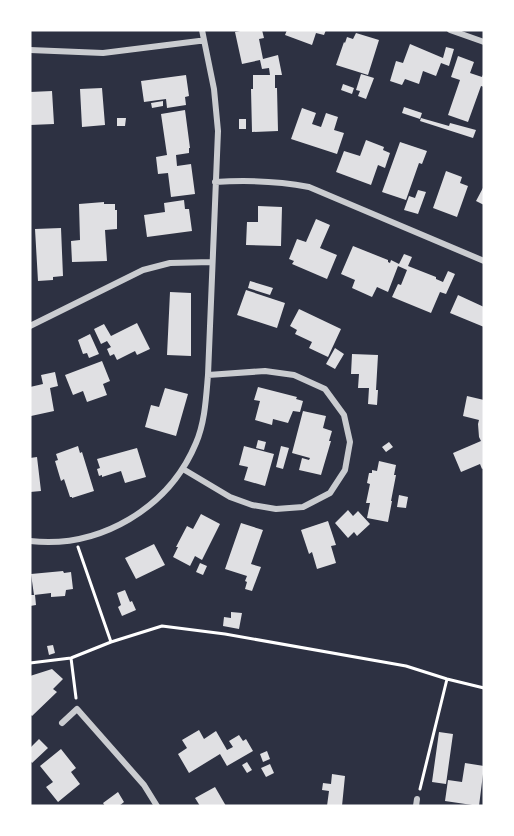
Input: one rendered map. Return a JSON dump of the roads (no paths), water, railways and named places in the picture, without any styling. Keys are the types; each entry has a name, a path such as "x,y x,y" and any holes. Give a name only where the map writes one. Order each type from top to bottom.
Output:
{"street":[{"path":"30,541 75,540 105,532 135,516 161,496 183,469 197,442 204,415 208,375 218,131 214,89 202,30"},
{"path":"450,30 484,42"},
{"path":"30,50 103,53 204,41"},
{"path":"215,182 288,183 309,187 484,261"},
{"path":"30,326 143,270 170,263 212,262"},
{"path":"183,469 230,497 252,505 276,509 303,507 330,493 345,470 350,442 344,415 325,389 294,375 265,371 208,375"},
{"path":"62,723 78,709 144,785 157,806"}]}
